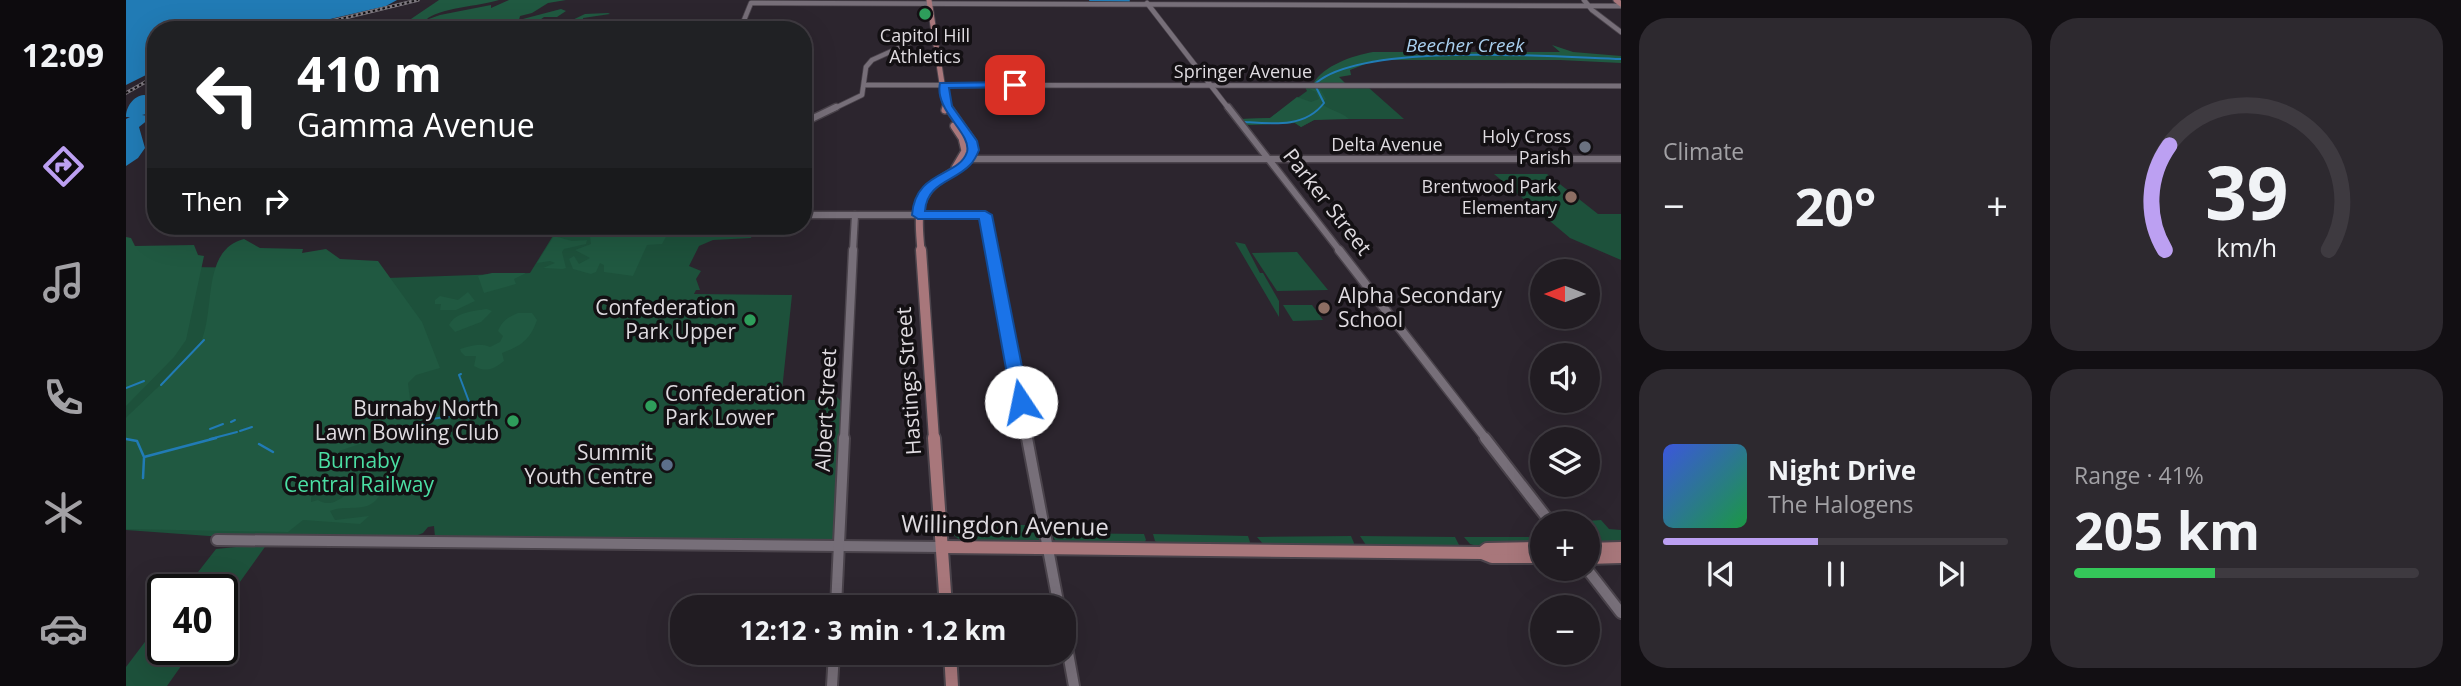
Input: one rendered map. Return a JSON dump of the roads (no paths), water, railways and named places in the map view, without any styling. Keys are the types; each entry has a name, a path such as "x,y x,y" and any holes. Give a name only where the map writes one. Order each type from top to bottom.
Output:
{"main road":[{"path":"918,215 919,203 926,190 961,167 971,157 972,141 947,106 930,2"},
{"path":"924,34 935,35"},
{"path":"947,106 944,108 964,146 963,155 955,169"},
{"name":"Hastings Street","path":"918,215 945,595"},
{"name":"Willingdon Avenue","path":"942,547 1482,553 1492,557 1530,557"},
{"name":"Willingdon Avenue","path":"1482,553 1487,549 1530,548"},
{"path":"1600,549 1621,548"},
{"path":"1600,558 1621,557"},
{"path":"951,665 952,686"}],"street":[{"path":"1476,0 1487,6"},
{"path":"1584,0 1621,32"},
{"path":"744,21 751,3 1147,2 1589,6 1620,2"},
{"name":"Parker Street","path":"1147,2 1542,511"},
{"path":"812,119 856,100 862,95 866,68 872,60 924,34"},
{"name":"Springer Avenue","path":"865,85 1621,86"},
{"name":"Delta Avenue","path":"971,157 1621,159"},
{"path":"812,215 985,215 1057,595"},
{"name":"Albert Street","path":"837,595 855,215"},
{"name":"Willingdon Avenue","path":"217,540 942,547"},
{"path":"1596,581 1621,613"},
{"path":"832,686 833,665"},
{"path":"1070,665 1074,686"}],"water":[{"path":"126,0 397,0 386,6 322,21 147,21 147,74 126,85"},
{"path":"147,95 147,114 142,115 147,116 147,121 139,127 145,148 138,158 126,166 126,119 130,117 126,117 127,109 133,100"}],"waterway":[{"path":"1090,0 1129,1"},
{"name":"Beecher Creek","path":"1314,85 1337,71 1371,62 1413,57 1507,55 1621,59"},
{"name":"Beecher Creek","path":"1245,122 1288,123 1308,117 1324,103 1316,87"},
{"path":"161,385 204,340"},
{"path":"461,374 459,375 471,407"},
{"path":"126,388 144,381"},
{"path":"424,425 432,419 451,416"},
{"path":"231,422 235,420"},
{"path":"210,429 223,424"},
{"path":"240,431 252,427"},
{"path":"210,439 237,432"},
{"path":"126,439 137,441 144,457 216,438"},
{"path":"259,444 273,452"},
{"path":"143,478 144,458"}],"railway":[{"path":"332,21 418,0"},
{"path":"126,93 147,81"}],"place":[{"name":"Capitol Hill Athletics","path":"925,14"},
{"name":"Holy Cross Parish","path":"1585,147"},
{"name":"Brentwood Park Elementary","path":"1571,197"},
{"name":"Alpha Secondary School","path":"1324,308"},
{"name":"Confederation Park Upper","path":"750,320"},
{"name":"Confederation Park Lower","path":"651,406"},
{"name":"Burnaby North Lawn Bowling Club","path":"513,421"},
{"name":"Summit Youth Centre","path":"667,465"}],"park label":[{"name":"Burnaby Central Railway","path":"359,473"}]}
